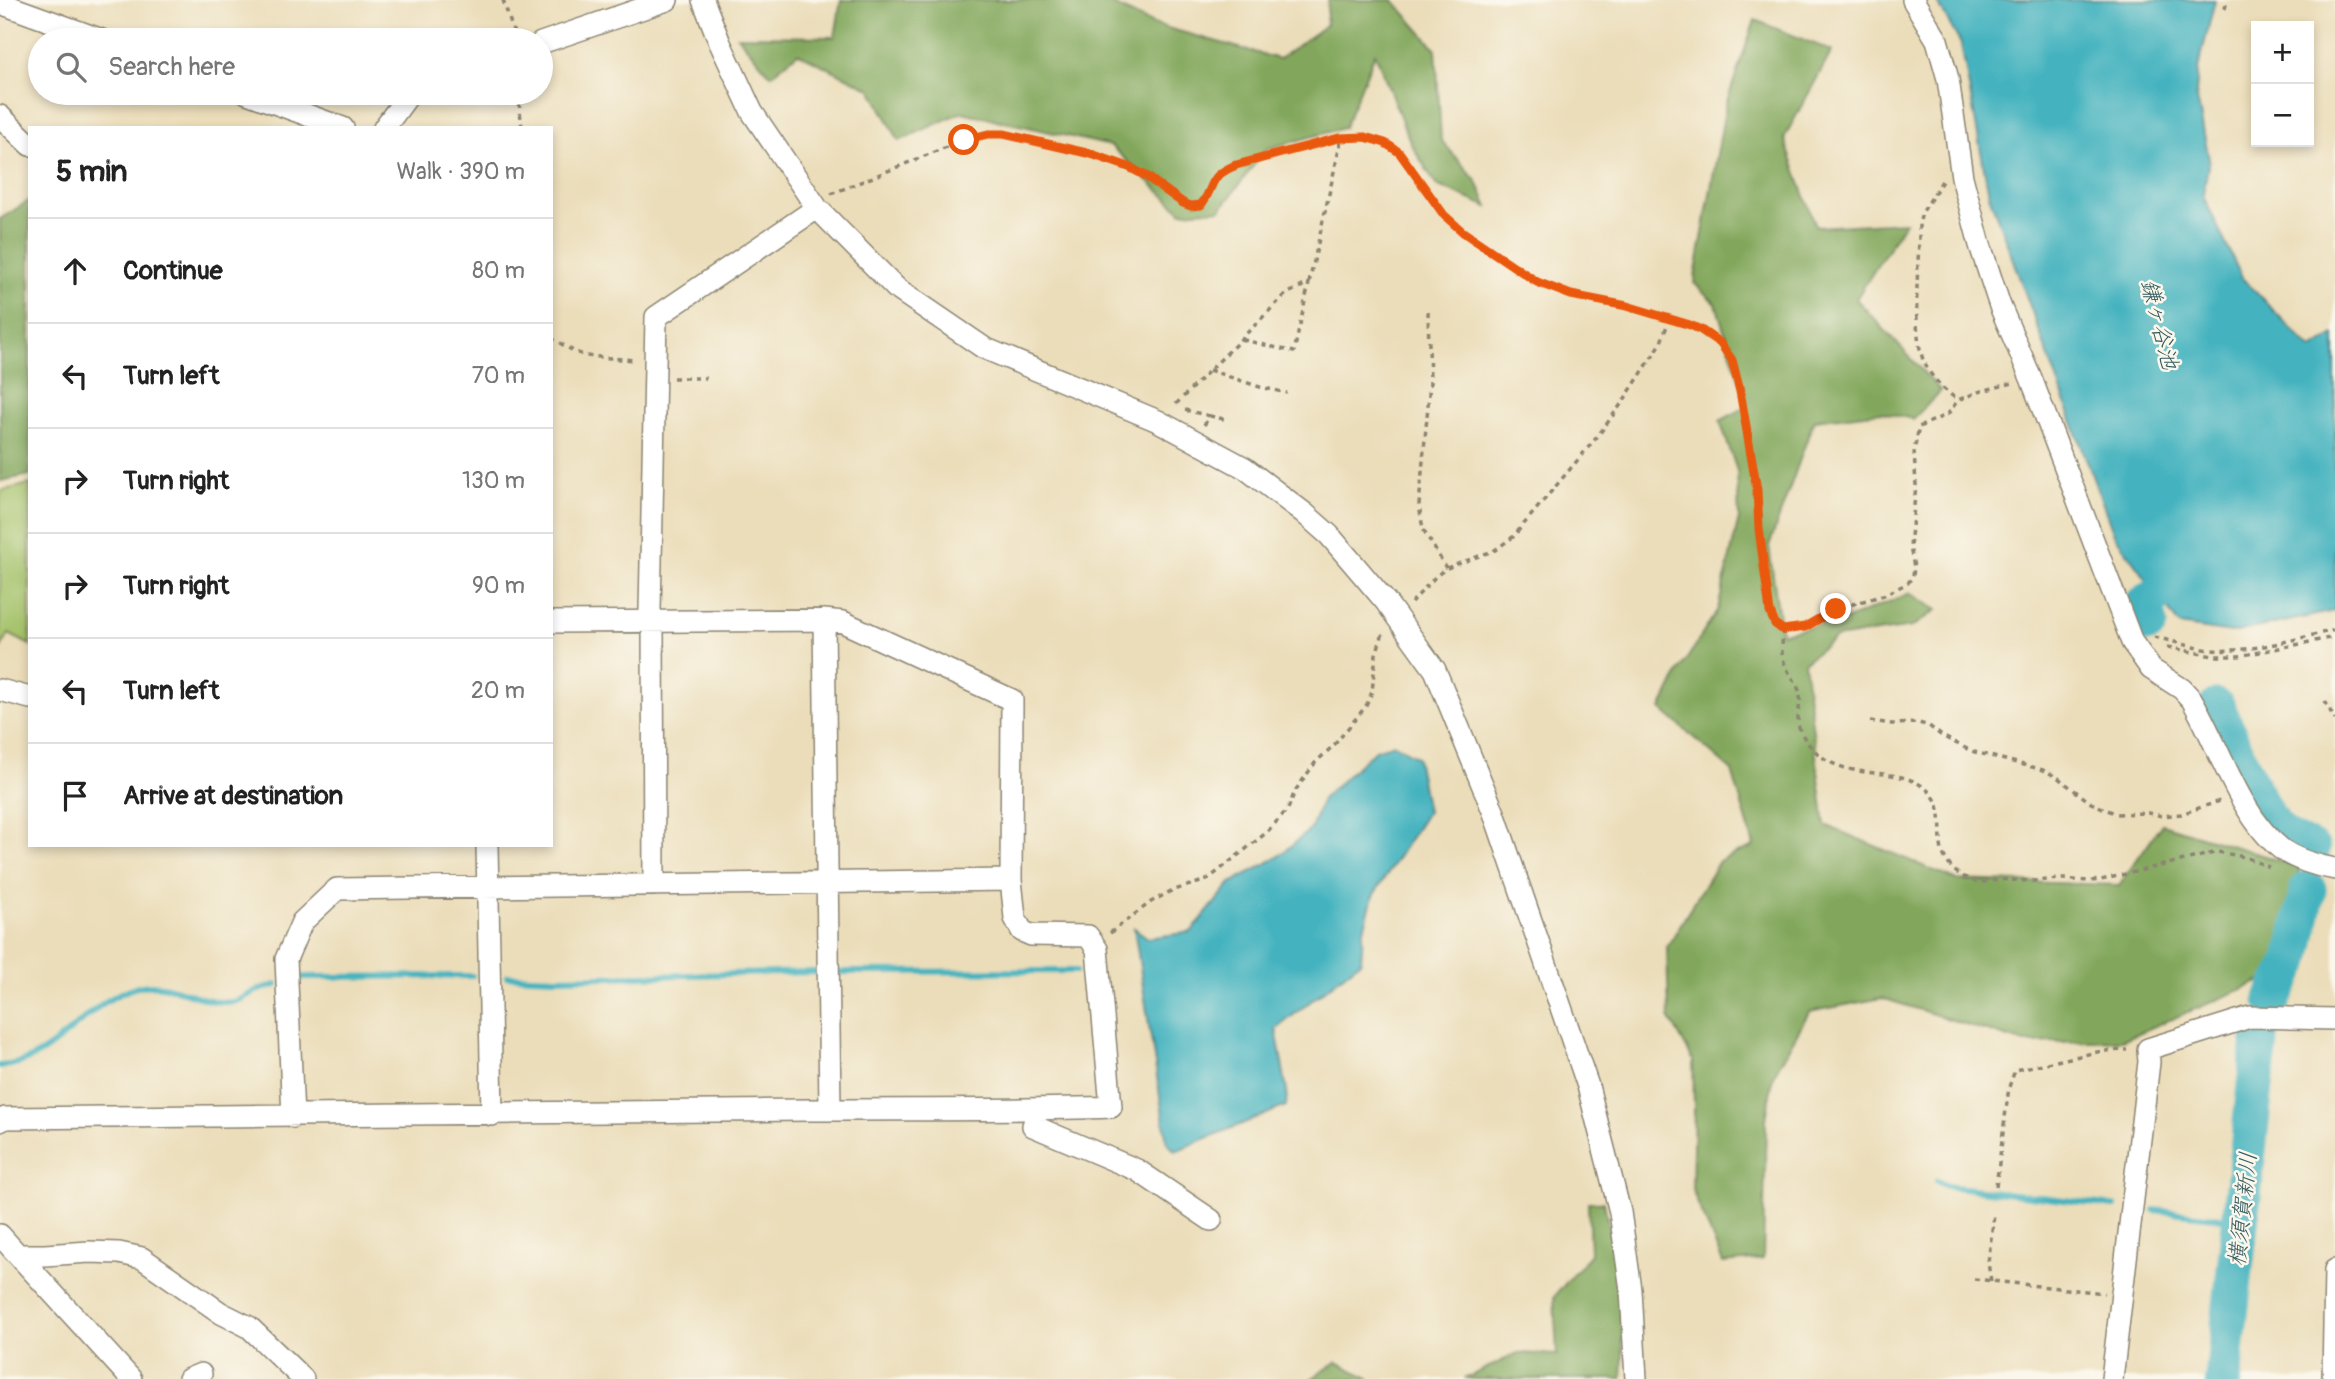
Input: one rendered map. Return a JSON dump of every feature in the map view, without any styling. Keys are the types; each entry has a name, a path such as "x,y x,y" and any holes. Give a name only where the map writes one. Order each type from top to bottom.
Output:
{"street":[{"path":"553,39 667,0"},
{"path":"704,0 752,113 815,206 896,288 984,348 1158,421 1245,468 1329,535 1397,617 1434,670 1494,813 1588,1086 1620,1212 1631,1290 1636,1379"},
{"path":"1913,0 1937,40 1948,79 1959,159 1980,246 2000,306 2031,378 2132,642 2151,669 2182,689 2192,700 2261,830 2281,849 2335,869"},
{"path":"0,3 69,28"},
{"path":"280,105 338,126"},
{"path":"385,126 401,105"},
{"path":"0,116 28,143"},
{"path":"654,885 653,622 650,611 656,317 815,206"},
{"path":"824,620 830,1110"},
{"path":"0,1121 5,1118 1038,1110 1111,1107 1097,949 1088,936 1031,935 1021,931 1015,918 1011,880 1012,699 844,622 553,622"},
{"path":"0,690 28,697"},
{"path":"487,847 492,1115"},
{"path":"293,1117 286,959 302,922 337,890 1011,880"},
{"path":"2112,1379 2149,1062 2148,1049 2250,1017 2335,1019"},
{"path":"1038,1110 1033,1126 1138,1170 1211,1220"},
{"path":"0,1235 131,1379"},
{"path":"19,1255 89,1252 119,1253 142,1258 221,1313 249,1327 303,1379"},
{"path":"2333,1379 2335,1270"}],"path":[{"path":"503,0 512,28"},
{"path":"2225,9 2227,0"},
{"path":"520,105 522,126"},
{"path":"815,206 827,196 964,140 988,134 1004,134 1091,154 1129,167 1191,206 1201,205 1214,178 1220,172 1236,165 1339,138 1365,137 1385,143 1399,152 1444,215 1463,232 1537,282 1571,295 1627,306 1701,330 1720,343 1732,360 1740,391 1757,490 1759,529 1770,612 1775,624 1783,630 1805,627 1836,609 1884,595 1908,583 1913,576 1914,567 1910,547 1916,485 1914,451 1919,427 1948,414 1958,400 2031,378"},
{"path":"1240,339 1294,352 1340,145 1339,138"},
{"path":"1958,400 1941,386 1925,364 1919,335 1917,300 1919,224 1922,213 1939,189 1951,162 1959,159"},
{"path":"1210,416 1181,409 1174,402 1286,294 1309,282"},
{"path":"1428,312 1430,383 1419,505 1423,530 1447,568"},
{"path":"1094,945 1151,902 1171,891 1207,880 1266,833 1288,809 1296,791 1315,763 1335,744 1366,706 1372,692 1376,654 1386,629 1436,576 1447,568 1495,550 1513,537 1597,437 1660,345 1669,320"},
{"path":"553,339 586,356 706,378"},
{"path":"1209,370 1287,393"},
{"path":"1783,630 1783,659 1799,689 1801,699 1798,718 1808,744 1835,765 1866,774 1905,778 1933,794 1940,813 1942,850 1946,860 1960,875 1986,883 2000,880 2065,879 2082,882 2101,880 2218,852 2245,857 2277,869"},
{"path":"2132,642 2155,636 2189,647 2238,650 2335,630"},
{"path":"2167,646 2188,653 2239,656 2335,637"},
{"path":"2325,701 2335,720"},
{"path":"1870,721 1892,724 1919,723 1929,726 1971,751 2043,770 2057,777 2091,803 2117,814 2181,814 2240,794"},
{"path":"1996,1186 2009,1087 2015,1069 2102,1051 2148,1049"},
{"path":"1991,1281 1988,1263 1994,1214"},
{"path":"1974,1279 2122,1295"}],"green space":[{"path":"841,0 1103,0 1153,24 1279,59 1326,25 1328,0 1393,0 1436,49 1441,140 1477,182 1488,207 1436,185 1411,144 1375,53 1344,128 1266,149 1221,209 1182,212 1111,146 962,112 899,141 871,89 798,53 771,75 737,36 835,37"},
{"path":"1755,20 1832,51 1784,138 1816,227 1905,222 1856,299 1941,391 1913,419 1881,412 1814,420 1769,546 1781,633 1848,619 1910,593 1937,610 1912,627 1835,638 1804,662 1825,825 1956,880 2119,885 2162,824 2300,867 2271,977 2122,1040 2025,1043 1882,998 1809,1012 1773,1076 1766,1120 1763,1259 1723,1263 1692,1190 1693,1060 1669,1017 1667,947 1719,861 1754,846 1732,771 1661,709 1680,670 1718,609 1739,518 1737,471 1720,421 1747,406 1716,304 1694,283 1726,104"},
{"path":"28,201 28,475 0,481 0,219"},
{"path":"28,484 28,644 9,634 0,649 0,491"},
{"path":"1588,1202 1604,1202 1621,1312 1622,1379 1464,1379 1518,1353 1557,1355 1554,1297 1590,1254"},
{"path":"1337,1362 1370,1379 1311,1379"}],"water":[{"path":"1936,0 2215,0 2198,70 2196,93 2209,159 2203,196 2242,278 2311,349 2335,335 2335,611 2232,633 2179,625 2114,534 1989,195 1961,44"},
{"path":"1394,744 1417,757 1427,812 1373,896 1363,933 1361,961 1276,1029 1287,1091 1286,1106 1175,1151 1167,1142 1134,928 1148,938 1191,932 1231,883 1278,857 1311,829 1322,799 1375,750"}],"waterway":[{"name":"鎌ヶ谷池","path":"2149,624 2143,604 2199,566"},
{"name":"横須賀新川","path":"2217,707 2246,775 2273,824 2285,836 2312,849"},
{"name":"横須賀新川","path":"2273,999 2293,960 2308,889"},
{"path":"839,972 1076,971"},
{"path":"507,976 557,978 816,972"},
{"path":"294,980 304,977 472,976"},
{"path":"0,1066 20,1063 38,1055 101,1005 118,994 137,987 161,986 208,1000 232,1002 276,985"},
{"name":"横須賀新川","path":"2223,1379 2260,1040"},
{"path":"1937,1181 1947,1186 2115,1206"},
{"path":"2154,1210 2240,1220"}],"route":[{"path":"964,140 988,134 1004,134 1091,154 1129,167 1191,206 1201,205 1214,178 1220,172 1236,165 1339,138 1365,137 1385,143 1399,152 1444,215 1463,232 1537,282 1571,295 1627,306 1690,325 1727,350 1740,391 1757,490 1759,529 1770,612 1775,624 1783,630 1805,627 1836,609"}]}
